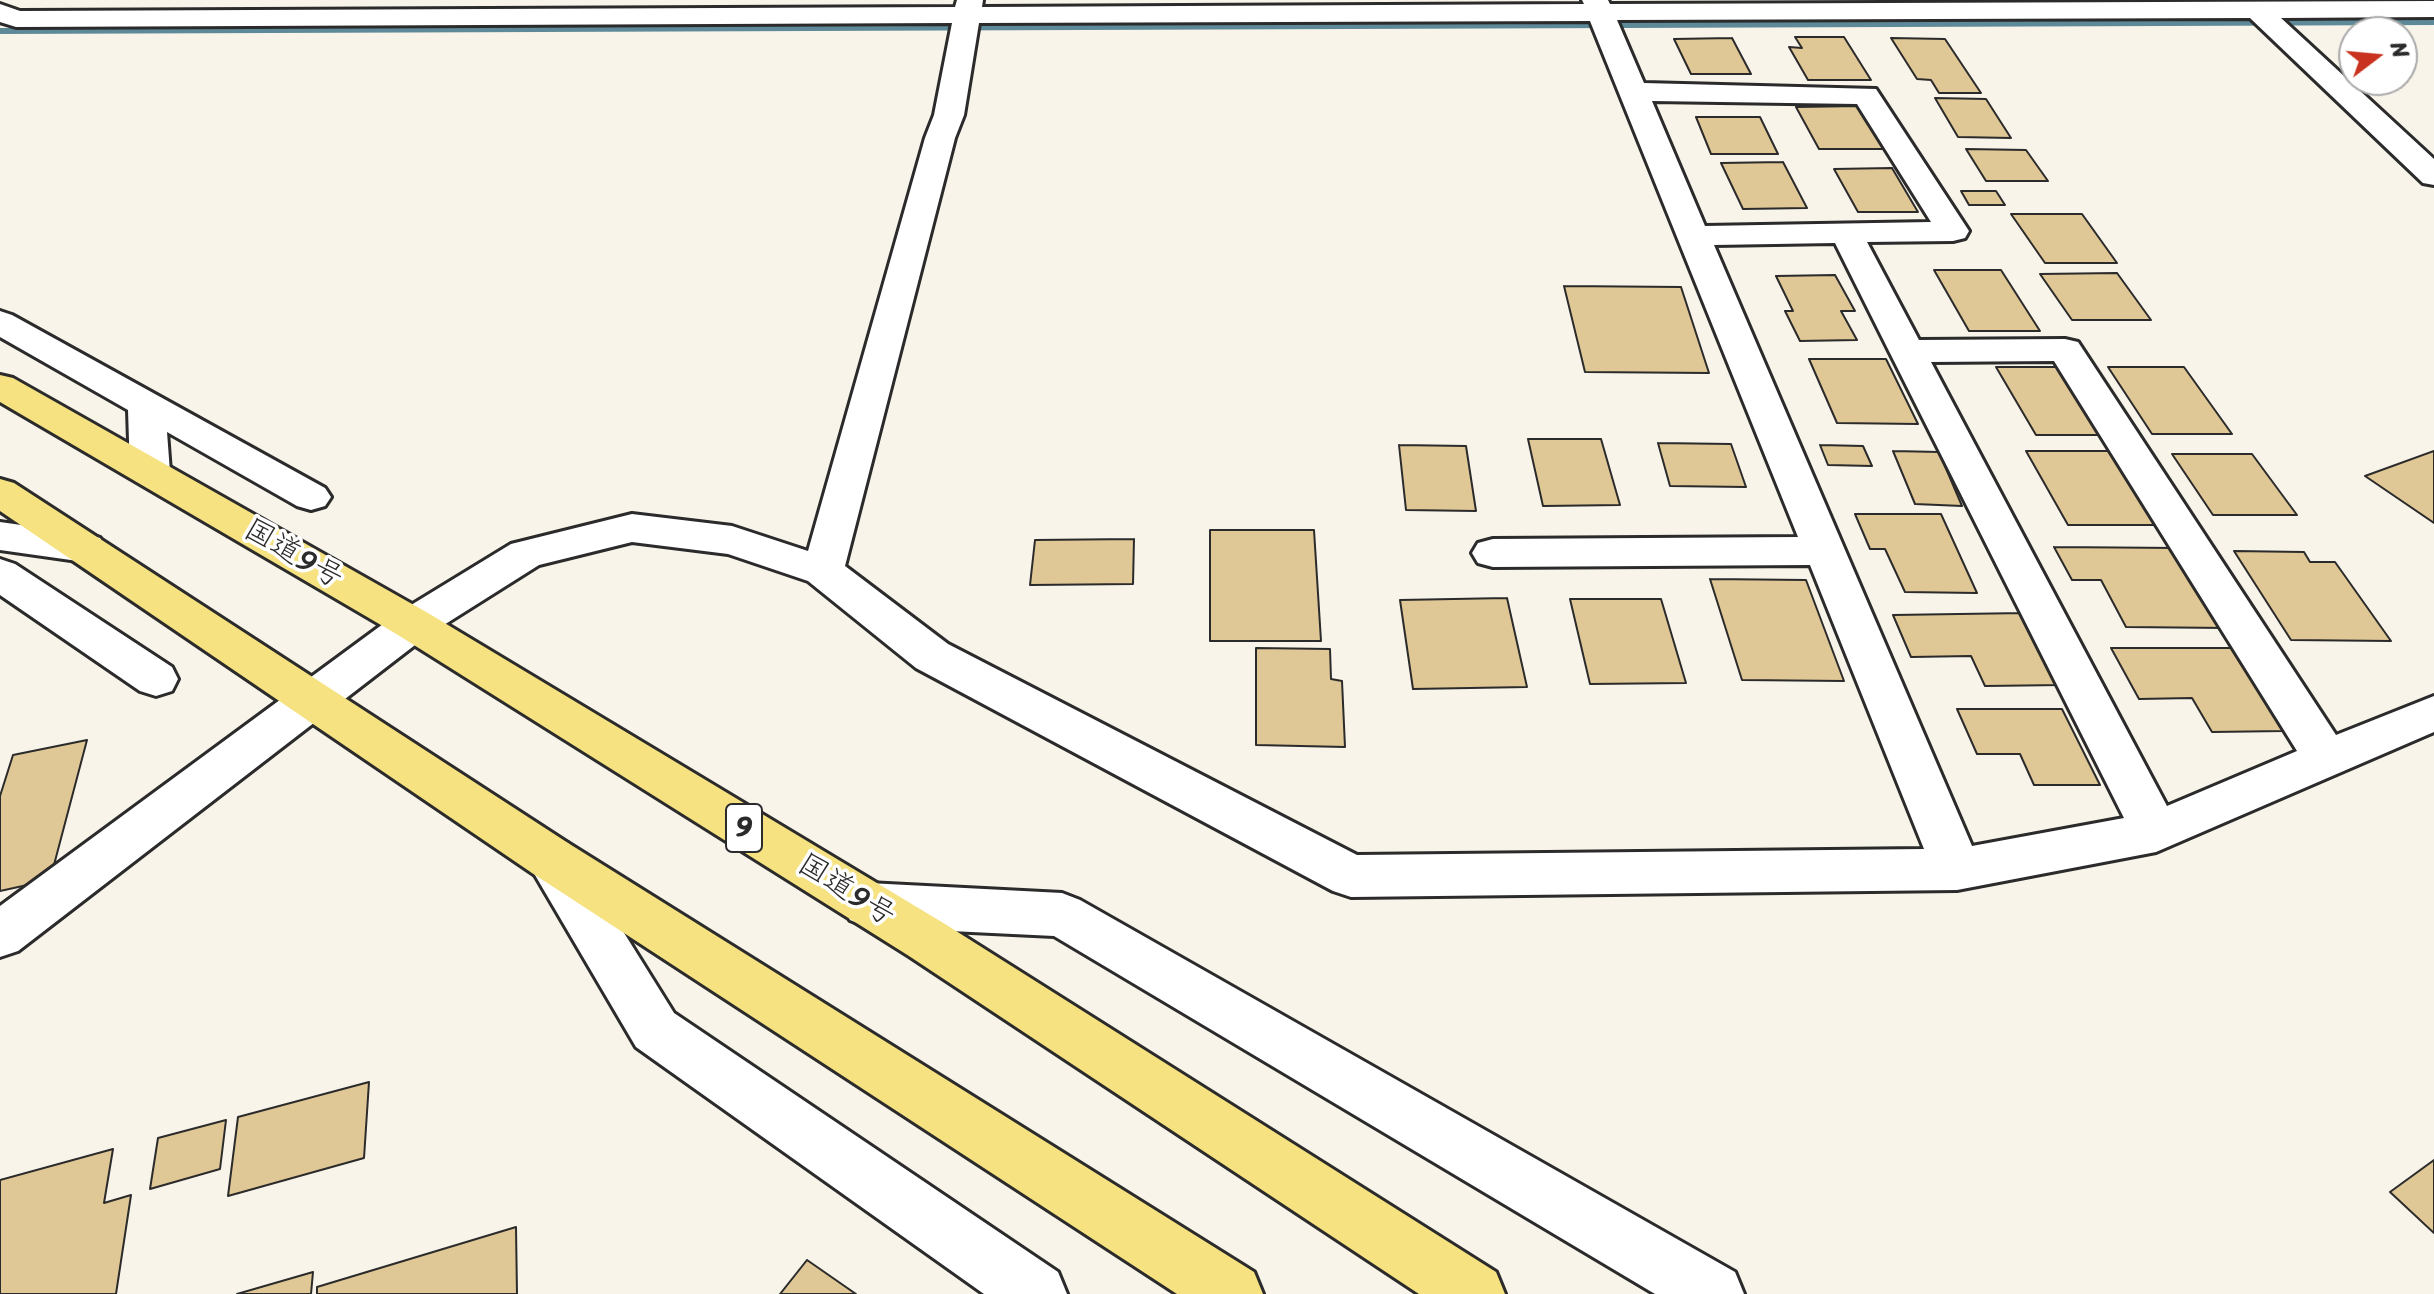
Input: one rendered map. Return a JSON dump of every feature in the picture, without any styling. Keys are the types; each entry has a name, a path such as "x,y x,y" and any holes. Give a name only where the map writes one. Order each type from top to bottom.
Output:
{"highway":[{"name":"国道9号","path":"0,386 413,624 868,905 1474,1294"},
{"path":"0,492 550,858 1232,1294"}],"street":[{"path":"8,16 39,0"},
{"path":"8,16 968,7 2253,5 2434,9"},
{"path":"2253,5 2434,176"},
{"path":"1597,6 1957,869"},
{"path":"823,571 936,153 949,115 968,7"},
{"path":"1633,92 1866,95 1953,231 1692,236"},
{"path":"1846,233 2156,832"},
{"path":"0,322 311,497"},
{"path":"1907,351 2065,350 2327,759"},
{"path":"147,404 150,472"},
{"path":"0,935 413,624 526,554 632,528 732,540 823,571 932,656 1351,876 1957,869 2156,832 2434,713"},
{"path":"0,536 85,548"},
{"path":"1493,553 1824,551"},
{"path":"0,574 156,679"},
{"path":"550,858 655,1030 1036,1294"},
{"path":"868,905 1062,915 1713,1294"}],"building":[{"path":"1795,37 1844,37 1871,80 1808,80 1789,47 1802,48"},
{"path":"1732,38 1751,74 1691,74 1674,39"},
{"path":"1891,38 1945,39 1981,93 1939,93 1931,80 1917,79"},
{"path":"1935,98 1986,99 2011,138 1958,137"},
{"path":"1859,106 1884,149 1819,149 1796,107"},
{"path":"1696,117 1760,117 1778,154 1711,154"},
{"path":"1966,149 2026,150 2048,181 1986,181"},
{"path":"1783,162 1807,208 1743,209 1721,163"},
{"path":"1892,168 1918,212 1858,212 1834,169"},
{"path":"1961,191 1996,191 2005,205 1969,205"},
{"path":"2011,214 2082,214 2117,263 2045,263"},
{"path":"1934,270 2001,270 2040,331 1969,331"},
{"path":"2117,273 2151,320 2072,320 2040,274"},
{"path":"1835,275 1855,311 1841,311 1857,340 1800,341 1785,311 1793,311 1776,276"},
{"path":"1564,286 1681,287 1709,373 1585,372"},
{"path":"1809,359 1886,359 1918,424 1837,423"},
{"path":"1996,367 2067,367 2110,435 2036,435"},
{"path":"2108,367 2184,367 2232,434 2152,434"},
{"path":"1528,439 1601,439 1620,505 1543,506"},
{"path":"1658,443 1731,444 1746,487 1670,486"},
{"path":"1399,445 1466,446 1476,511 1406,510"},
{"path":"1820,445 1863,446 1872,466 1828,465"},
{"path":"1893,451 1939,452 1962,506 1915,504"},
{"path":"2026,451 2110,451 2157,525 2068,525"},
{"path":"2434,451 2434,523 2365,476"},
{"path":"2172,454 2252,454 2297,515 2213,515"},
{"path":"1855,514 1941,514 1977,593 1905,592 1885,549 1870,549"},
{"path":"1210,530 1314,530 1321,641 1210,641"},
{"path":"1134,539 1133,584 1030,585 1035,540"},
{"path":"2054,547 2179,548 2227,628 2126,627 2101,580 2072,580"},
{"path":"2234,551 2304,552 2310,562 2335,562 2391,641 2291,640"},
{"path":"1710,579 1806,580 1844,681 1742,680"},
{"path":"1507,598 1527,687 1413,689 1400,600"},
{"path":"1570,599 1661,599 1686,683 1590,684"},
{"path":"2025,613 2062,685 1985,686 1971,656 1911,657 1893,615"},
{"path":"1256,648 1330,649 1331,679 1342,681 1345,747 1256,745"},
{"path":"2111,648 2231,648 2284,731 2212,732 2192,698 2139,699"},
{"path":"1957,709 2062,709 2100,785 2034,785 2020,754 1977,754"},
{"path":"87,740 50,880 0,891 0,796 13,755"},
{"path":"369,1082 364,1158 228,1196 238,1117"},
{"path":"226,1120 220,1169 150,1189 158,1138"},
{"path":"113,1149 104,1203 131,1195 116,1294 0,1294 0,1180"},
{"path":"2434,1160 2434,1233 2390,1192"},
{"path":"516,1227 517,1294 317,1294 317,1287"},
{"path":"807,1260 856,1294 780,1294"},
{"path":"313,1272 311,1294 237,1294"}],"waterway":[{"path":"0,31 2434,22"}]}
